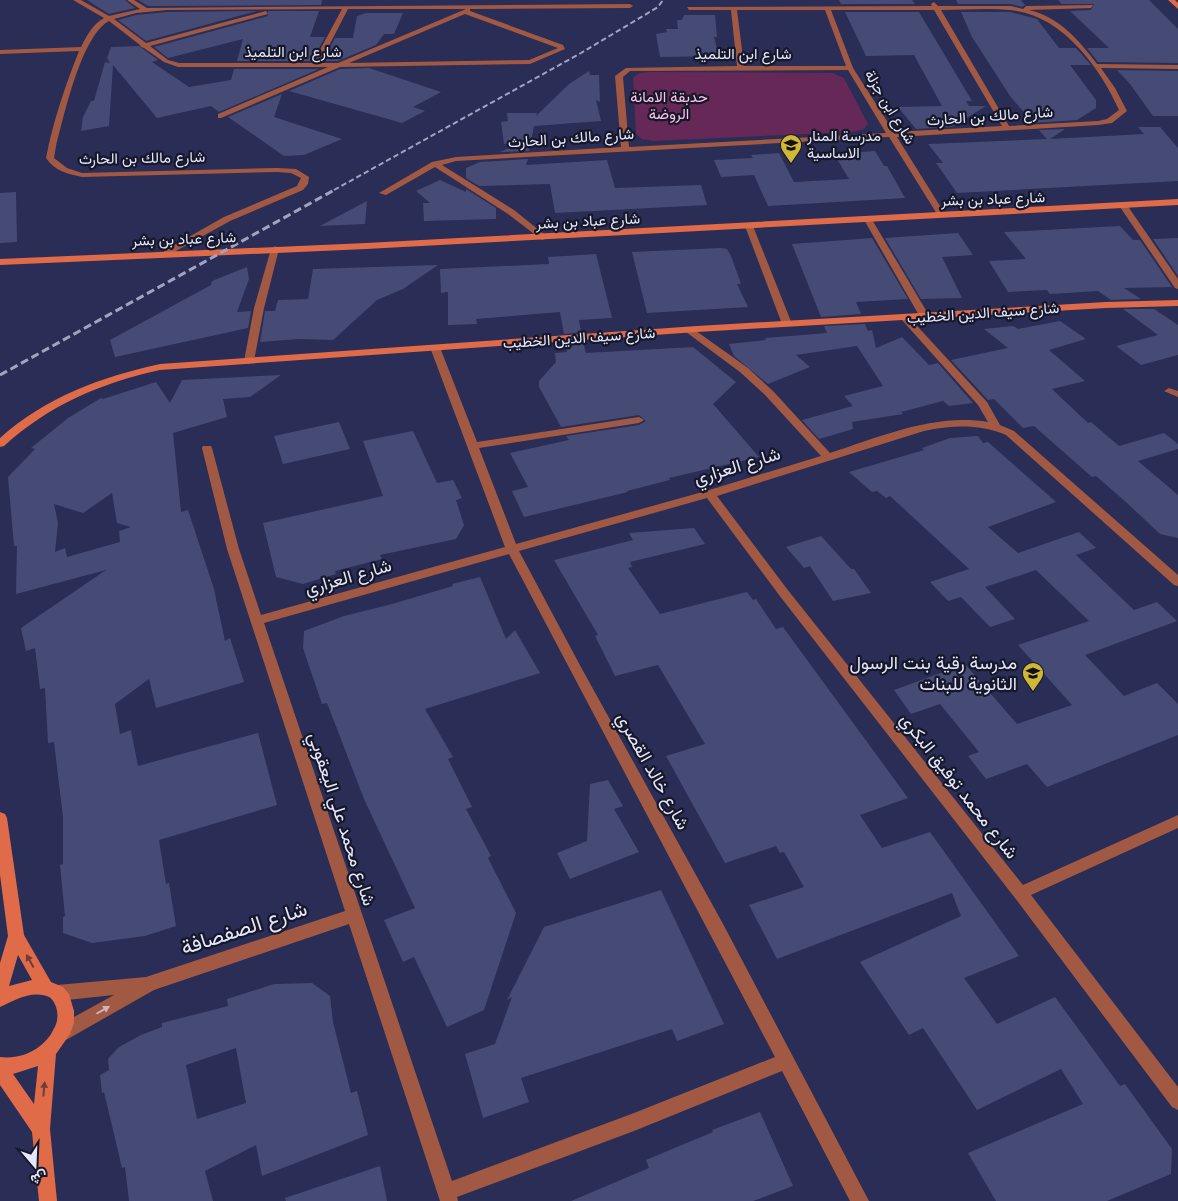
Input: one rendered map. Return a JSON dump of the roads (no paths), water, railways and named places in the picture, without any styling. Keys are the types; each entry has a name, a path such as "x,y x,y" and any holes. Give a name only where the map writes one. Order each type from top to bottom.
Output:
{"street":[{"name":"شارع ابن التلميذ","path":"76,0 110,19 166,62 178,65 530,62 562,49 561,46 464,11"},
{"path":"130,0 146,10"},
{"path":"143,46 317,0"},
{"path":"932,0 1008,129"},
{"path":"1171,0 1178,7"},
{"name":"شارع مالك بن الحارث","path":"168,253 221,222 300,188 304,184 304,176 293,171 277,170 101,175 65,171 54,165 50,158 51,150 83,49 90,32 98,24 146,10 475,7 508,3 630,6"},
{"path":"1011,8 1090,6"},
{"path":"221,116 334,65 404,38 475,7"},
{"path":"315,65 345,8"},
{"name":"شارع مالك بن الحارث","path":"382,193 435,164 467,158 1098,123 1118,117 1123,111 1096,66 1063,29 1050,20 1011,8 689,8"},
{"path":"734,8 741,67"},
{"name":"شارع ابن جزلة","path":"827,8 850,68 890,136 941,214"},
{"path":"0,52 83,49"},
{"path":"1096,66 1178,66"},
{"name":"شارع ابن التلميذ","path":"625,148 619,76 622,71 635,68 850,68"},
{"path":"435,164 511,212 542,237"},
{"name":"شارع عباد بن بشر","path":"0,262 542,237 941,214 1124,207 1178,202"},
{"path":"1124,207 1178,286"},
{"path":"867,218 924,316"},
{"path":"748,226 787,324"},
{"path":"248,360 259,308 275,249"},
{"name":"شارع سيف الدين الخطيب","path":"0,444 45,409 114,378 160,367 248,360 436,350 689,330 1178,303"},
{"path":"905,318 984,404 995,426"},
{"path":"689,330 744,370 769,393 828,457"},
{"name":"شارع خالد القصري","path":"436,350 512,549 860,1201"},
{"path":"473,446 639,420"},
{"name":"شارع العزاري","path":"258,620 710,494 922,428 947,423 974,421 995,426 1010,433 1176,577"},
{"name":"شارع محمد علي اليعقوبي","path":"207,448 233,549 448,1196"},
{"name":"شارع محمد توفيق البكري","path":"710,494 825,646 1020,894 1178,1101"},
{"path":"0,818 16,936 0,990"},
{"path":"1020,894 1178,822"},
{"name":"شارع الصفصافة","path":"60,1034 149,984 354,915"},
{"path":"0,1066 23,1065 36,1059 48,1049 60,1034 66,1011 63,1001 51,990 16,936"},
{"name":"شارع الصفصافة","path":"51,990 149,984"},
{"path":"0,999 21,988 51,990"},
{"path":"48,1049 41,1129 48,1201"},
{"path":"448,1196 786,1061"},
{"path":"0,1070 41,1129"}],"railway":[{"path":"334,190 581,53 658,7 663,0"},
{"path":"0,375 336,189"}],"place":[{"name":"مدرسة المنار الاساسية","path":"791,164"},
{"name":"مدرسة رقية بنت الرسول الثانوية للبنات","path":"1033,692"}],"park label":[{"name":"حدبقة الامانة الروضة","path":"669,106"}]}
